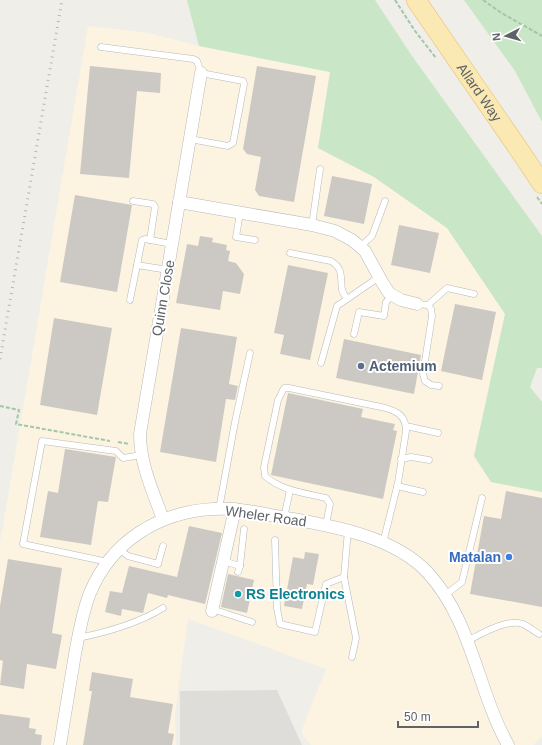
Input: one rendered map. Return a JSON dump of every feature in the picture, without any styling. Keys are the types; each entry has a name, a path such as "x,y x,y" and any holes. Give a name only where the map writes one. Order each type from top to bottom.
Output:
{"main road":[{"name":"Allard Way","path":"416,0 542,184"}],"street":[{"name":"Quinn Close","path":"163,519 143,462 141,450 142,420 201,73"},
{"path":"179,202 312,225 335,231 352,240 364,251 389,293 401,300 422,304"},
{"name":"Wheler Road","path":"60,745 82,620 90,593 108,562 136,534 163,519 193,511 219,509 235,509 348,530 383,543 408,556 427,571 445,595 456,614 468,641 486,696 508,745"},
{"path":"212,610 235,509"}],"lane":[{"path":"101,47 193,59 197,61 201,73 241,80 244,84 233,144 228,146 190,139"},
{"path":"312,225 320,169"},
{"path":"133,201 153,204 155,207 150,240"},
{"path":"360,247 372,236 385,201"},
{"path":"240,213 236,237 255,240"},
{"path":"130,300 142,240 172,244"},
{"path":"290,253 331,261 336,264 342,276 342,291 347,299"},
{"path":"137,265 168,270"},
{"path":"321,362 337,306 379,277"},
{"path":"439,386 431,385 424,381 423,374 432,316 431,309 422,304 447,288 474,294"},
{"path":"354,334 359,312 384,316 386,302 393,295"},
{"path":"219,509 233,430 250,352"},
{"path":"326,525 330,504 326,498 290,490 265,476 264,467 278,400 284,388 386,408 398,412 403,418 406,426 397,486 383,543"},
{"path":"406,426 438,433"},
{"path":"108,562 23,544 42,441 116,451 123,458 141,450"},
{"path":"401,459 411,457 429,460"},
{"path":"397,486 423,492"},
{"path":"284,518 290,490"},
{"path":"445,595 462,582 482,498"},
{"path":"223,561 239,569 244,530"},
{"path":"348,530 344,577 356,638 352,657"},
{"path":"275,540 277,608 280,624 315,632 326,584 344,577"},
{"path":"120,549 128,556 158,564 163,546"},
{"path":"78,638 102,634 128,625 150,616 163,608"},
{"path":"212,610 252,622"},
{"path":"468,641 488,630 515,622 523,624 539,634"}],"path":[{"path":"483,0 500,12 542,36"},
{"path":"0,406 18,410 16,424 141,450"}],"shaded area":[{"path":"88,26 149,33 199,46 330,72 318,148 374,177 447,228 505,314 474,456 491,482 542,492 542,737 533,745 311,745 301,732 326,669 188,619 175,714 176,745 0,745 0,543"},
{"path":"277,690 302,745 180,745 180,691"}],"green space":[{"path":"187,0 375,0 412,56 542,236 542,368 537,368 530,387 542,402 542,492 491,482 474,456 505,314 447,228 374,177 318,148 330,72 199,46"},
{"path":"464,0 542,0 542,122 515,71"}],"building":[{"path":"90,66 161,73 160,93 137,91 129,178 80,174"},
{"path":"257,66 316,76 294,202 259,196 255,190 261,157 247,154 243,149"},
{"path":"332,176 372,184 364,224 324,216"},
{"path":"75,195 132,205 117,292 60,282"},
{"path":"399,225 439,233 430,273 391,265"},
{"path":"200,236 213,238 212,242 227,245 226,250 230,251 228,261 236,263 244,274 240,294 223,291 220,310 176,303 187,244 198,246"},
{"path":"288,265 328,273 310,360 280,354 284,335 274,333"},
{"path":"455,304 496,312 482,380 441,371"},
{"path":"54,318 112,328 97,415 40,405"},
{"path":"181,328 237,337 229,384 238,386 235,400 226,399 216,462 160,452"},
{"path":"344,339 421,355 414,394 336,378"},
{"path":"288,393 363,409 361,417 395,424 393,430 397,431 383,499 271,475"},
{"path":"65,449 116,457 108,502 98,501 91,545 40,537 48,491 58,493"},
{"name":"Matalan","path":"506,491 542,498 542,607 470,594 484,516 501,519"},
{"path":"189,526 222,533 205,604 168,595 167,598 148,593 143,613 122,609 121,616 105,612 110,591 122,593 129,566 177,577"},
{"path":"305,552 319,554 313,585 307,584 302,609 284,606 293,557 304,559"},
{"path":"8,559 62,568 52,633 62,635 56,669 27,664 24,689 0,685 3,661 0,660 0,606"},
{"name":"RS Electronics","path":"228,574 254,580 247,613 221,607"},
{"path":"92,672 133,679 130,697 173,704 168,733 174,734 172,745 83,745 92,691 89,691"},
{"path":"0,714 30,718 29,728 36,729 35,734 42,735 41,745 0,745"}],"railway":[{"path":"0,359 62,0"}],"place":[{"name":"Actemium","path":"361,366"},
{"name":"Matalan","path":"509,557"},
{"name":"RS Electronics","path":"238,594"}]}
